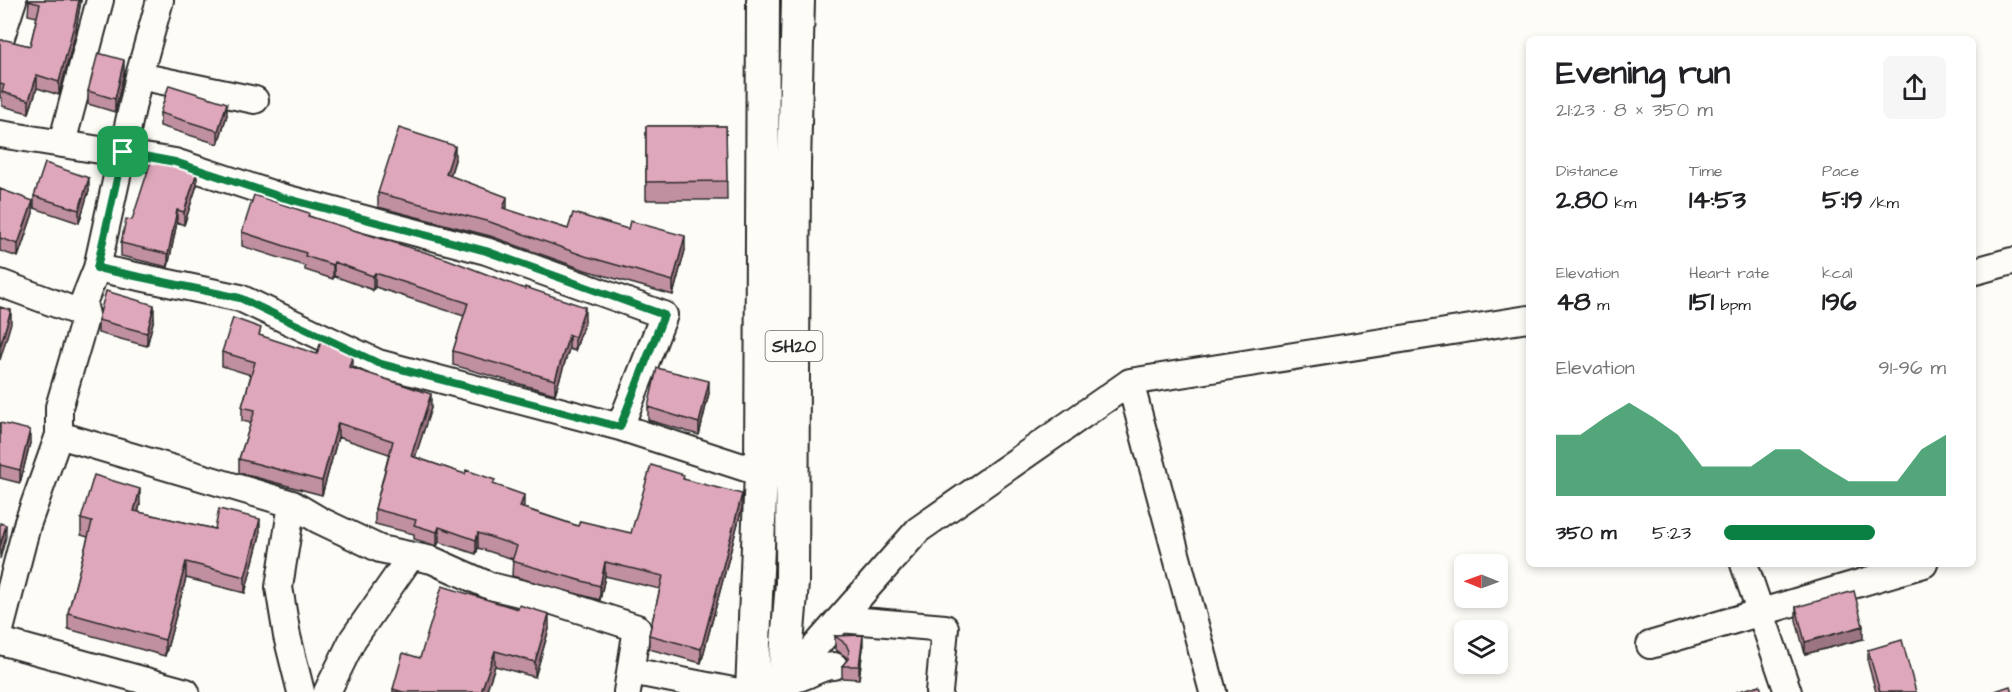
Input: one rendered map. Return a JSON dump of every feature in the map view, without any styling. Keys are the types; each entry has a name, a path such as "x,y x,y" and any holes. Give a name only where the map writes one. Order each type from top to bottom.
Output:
{"main road":[{"name":"SH20","path":"752,692 761,473 763,0"},
{"name":"SH20","path":"775,688 792,583 794,177 798,0"}],"street":[{"path":"0,39 13,0"},
{"path":"62,143 100,0"},
{"path":"0,630 27,525 59,435 58,407 86,315 83,303 97,268 139,76 160,0"},
{"path":"139,76 255,100"},
{"path":"0,134 175,162 281,197 486,251 664,315 620,427"},
{"path":"1976,271 2012,261"},
{"path":"97,268 240,298 378,363 620,427 761,473"},
{"path":"0,283 86,315"},
{"path":"775,688 840,619 918,530 1130,382 1526,319"},
{"path":"1130,382 1213,692"},
{"path":"59,435 292,504 319,520 380,549 432,560 490,586 553,601 637,628 629,682 738,692"},
{"path":"292,504 279,587 287,636 301,692"},
{"path":"327,692 353,639 411,556"},
{"path":"1745,567 1759,614 1788,692"},
{"path":"1650,645 1914,567"},
{"path":"840,619 945,628 939,692"},
{"path":"0,640 186,692"},
{"path":"775,688 808,677 822,666 834,666"}],"building":[{"path":"29,0 79,0 59,82 37,75 29,100 2,92 4,85 0,84 0,40 30,46 40,4"},
{"path":"98,53 124,60 115,99 88,91"},
{"path":"169,85 227,103 218,131 160,113"},
{"path":"646,126 726,126 727,181 646,182"},
{"path":"399,128 455,146 446,174 507,197 503,208 568,229 573,213 628,229 630,221 685,236 673,281 585,256 490,222 378,193"},
{"path":"151,161 197,172 184,212 177,210 168,254 121,243 126,219 132,220"},
{"path":"45,163 89,178 79,210 34,196"},
{"path":"0,189 33,201 18,244 0,238"},
{"path":"254,195 309,213 308,216 447,259 525,289 525,287 585,307 575,337 569,335 555,380 453,351 468,303 375,273 373,276 334,262 333,265 305,256 306,253 242,232"},
{"path":"106,291 154,305 147,333 98,320"},
{"path":"0,307 11,310 0,347"},
{"path":"233,318 261,328 259,335 317,354 321,341 332,344 353,354 349,367 431,394 411,456 465,474 466,470 495,480 493,484 524,495 520,507 578,526 580,521 631,533 651,465 684,475 683,479 742,494 701,649 649,635 663,576 605,562 600,586 512,561 517,546 478,533 476,540 439,527 437,532 414,525 416,520 375,509 393,441 338,423 322,481 239,459 255,410 242,407 255,362 222,352"},
{"path":"657,368 709,381 699,423 648,407"},
{"path":"0,423 30,430 20,470 0,465"},
{"path":"94,475 140,489 134,511 215,529 219,509 260,519 245,577 186,562 165,640 68,613 92,522 81,519"},
{"path":"0,523 6,525 0,546"},
{"path":"442,586 518,609 519,605 549,614 535,662 495,651 481,692 403,692 393,689 403,653 420,658"},
{"path":"1854,591 1863,626 1805,642 1796,607"},
{"path":"863,635 859,666 842,666 848,659 849,651 846,644 835,636"},
{"path":"1902,640 1916,692 1880,692 1868,650"},
{"path":"1760,685 1762,692 1736,692"},
{"path":"2010,686 2012,692 1992,692"}],"route":[{"path":"123,152 175,162 281,197 374,219 486,251 664,315 620,427 378,363 240,298 97,268 123,152"}]}
